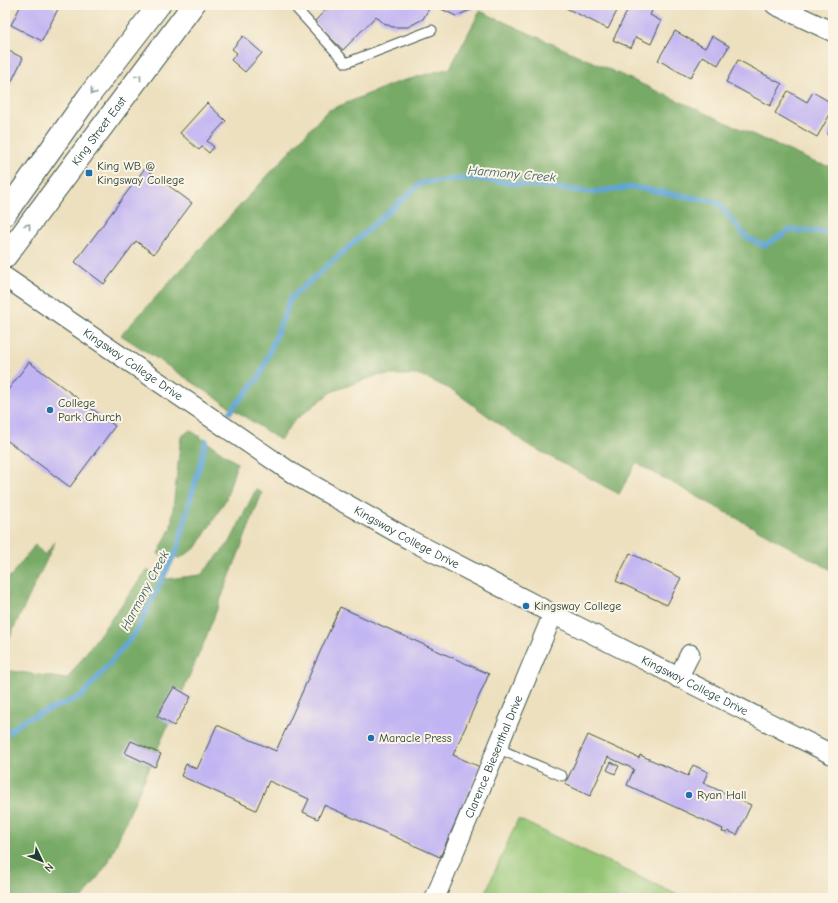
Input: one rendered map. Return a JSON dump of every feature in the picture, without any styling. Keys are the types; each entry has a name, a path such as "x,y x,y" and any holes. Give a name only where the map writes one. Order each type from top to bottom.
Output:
{"main road":[{"path":"5,214 88,97 159,5"},
{"name":"King Street East","path":"5,257 193,5"}],"street":[{"path":"775,5 833,32"},
{"name":"Kingsway College Drive","path":"5,277 295,475 410,540 678,678 833,755"},
{"name":"Clarence Biesenthal Drive","path":"434,898 553,614"},
{"path":"678,678 690,654"}],"lane":[{"path":"293,5 346,63 432,30"},
{"path":"498,748 562,776"}],"green space":[{"path":"480,11 816,163 833,167 833,571 636,463 619,494 525,443 454,391 420,375 378,375 331,392 294,421 280,440 121,335 327,111 395,83 450,68"},
{"path":"190,430 237,463 226,499 197,547 180,558 158,554 171,527 181,437"},
{"path":"256,489 262,493 205,640 108,863 83,898 5,898 5,670 67,679 147,570 167,579 201,575 230,542"},
{"path":"55,542 5,647 5,583 35,545 45,555"},
{"path":"518,819 684,898 483,898"}],"building":[{"path":"21,5 54,5 53,7 58,9 42,41 11,25"},
{"path":"330,5 431,5 423,19 408,27 392,27 382,22 376,16 343,50 314,22"},
{"path":"433,5 475,5 473,9 456,16"},
{"path":"560,5 620,5 608,29"},
{"path":"630,5 650,5 654,7 650,15 661,21 651,44 636,37 631,48 613,40"},
{"path":"675,31 705,48 712,36 729,46 718,65 703,56 690,78 658,60"},
{"path":"243,36 262,53 245,72 231,60 237,53 232,49"},
{"path":"5,49 23,58 5,95"},
{"path":"738,60 782,84 770,106 726,82"},
{"path":"788,91 807,102 813,92 833,104 833,109 817,137 775,113"},
{"path":"207,103 226,121 207,141 214,147 209,153 202,147 199,150 180,133"},
{"path":"833,124 833,139 827,135"},
{"path":"145,168 192,203 154,254 136,241 104,284 75,262"},
{"name":"College Park Church","path":"29,362 115,426 70,487 5,439 5,394"},
{"path":"630,553 681,578 667,605 616,581"},
{"name":"Maracle Press","path":"340,607 489,674 453,755 480,767 440,857 324,805 318,819 303,812 309,799 269,781 256,810 181,776 186,764 197,769 217,725 276,751"},
{"path":"174,687 191,697 174,726 157,716"},
{"name":"Ryan Hall","path":"588,735 639,758 640,755 688,776 693,765 708,772 703,783 751,805 737,835 728,831 727,833 722,832 723,829 627,785 634,769 608,757 590,796 565,784"},
{"path":"131,741 161,754 155,767 125,753"},
{"path":"611,762 619,766 615,774 607,770"}],"waterway":[{"name":"Harmony Creek","path":"230,412 260,376 291,298 421,183 470,178 591,192 633,187 717,202 745,236 764,246 790,230 833,232"},
{"name":"Harmony Creek","path":"5,735 24,720 82,696 136,632 178,547 206,441"}],"place":[{"name":"King WB @ Kingsway College","path":"89,173"},
{"name":"College Park Church","path":"50,410"},
{"name":"Kingsway College","path":"526,606"},
{"name":"Maracle Press","path":"371,738"},
{"name":"Ryan Hall","path":"689,795"}]}
